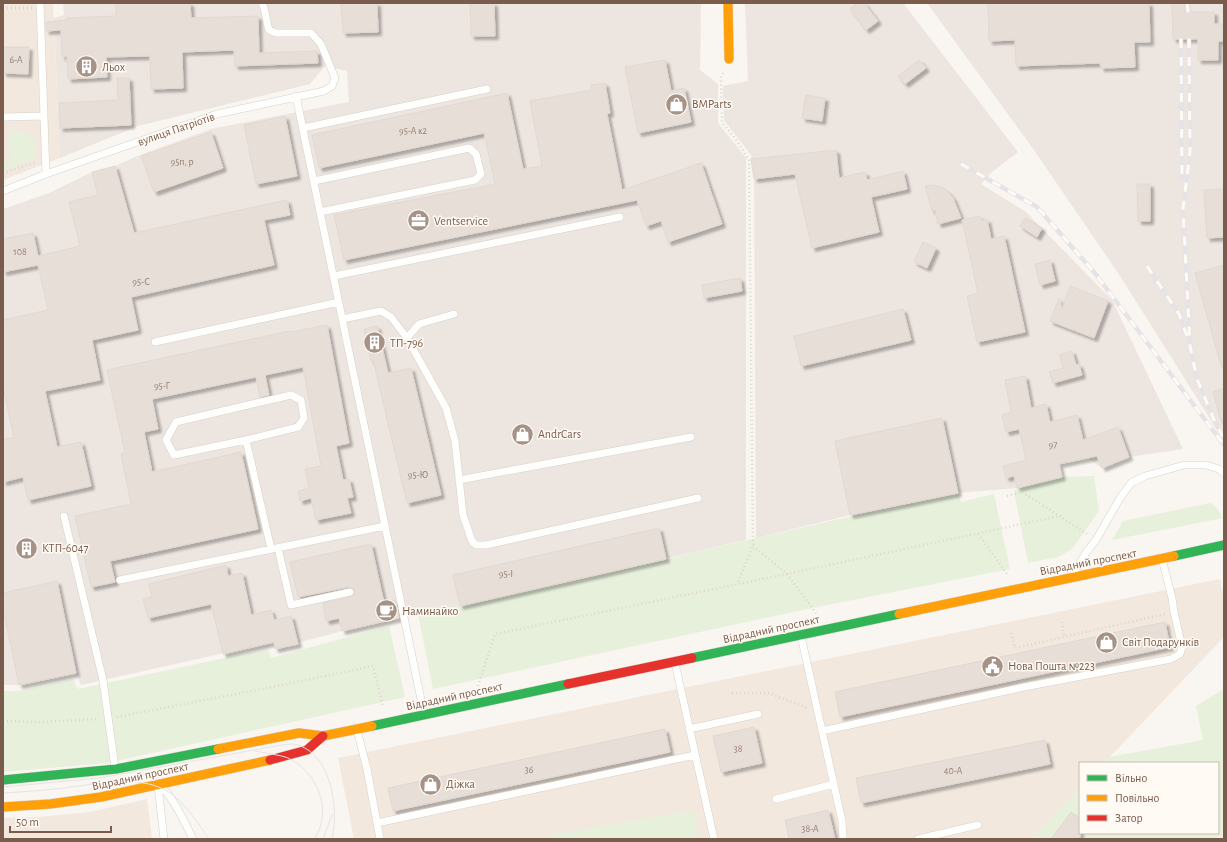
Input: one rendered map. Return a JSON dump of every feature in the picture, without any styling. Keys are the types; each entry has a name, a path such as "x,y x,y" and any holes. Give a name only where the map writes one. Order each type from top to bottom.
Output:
{"main road":[{"path":"728,3 729,59"},
{"name":"Відрадний проспект","path":"3,780 116,770 299,733 323,736 1224,545"},
{"name":"Відрадний проспект","path":"3,807 50,804 101,797 158,785 308,750 323,736"}],"lane":[{"name":"вулиця Патріотів","path":"3,191 46,174 217,114 324,91 332,86 335,78 321,44 311,33 276,33 269,30 262,3"},
{"path":"40,6 46,174"},
{"path":"303,128 487,89"},
{"path":"296,96 424,714"},
{"path":"3,117 44,116"},
{"path":"314,181 469,148 476,154 481,174 475,180 320,212"},
{"path":"334,276 620,216"},
{"path":"155,342 339,302"},
{"path":"342,319 381,311 391,317 406,338 446,408 455,441 463,515 472,541 476,544 486,546 698,498"},
{"path":"406,338 419,324 454,314"},
{"path":"291,395 301,400 304,418 298,427 246,440 174,455 166,440 176,422 291,395"},
{"path":"459,480 691,437"},
{"path":"246,440 291,605 350,592"},
{"path":"1072,577 1087,551 1096,540 1120,498 1131,483 1145,476 1184,465 1206,465 1219,469 1224,473"},
{"path":"64,516 103,680 116,770"},
{"path":"120,580 385,526"},
{"path":"822,731 1024,687 1171,659 1180,654 1182,647 1162,559"},
{"path":"801,635 842,821 843,839"},
{"path":"675,662 714,839"},
{"path":"689,729 758,714"},
{"path":"357,728 367,769 380,839"},
{"path":"377,823 695,755"},
{"path":"776,799 834,784"},
{"path":"158,785 164,839"},
{"path":"158,785 166,790 184,820 193,839"},
{"path":"918,839 978,826"}],"path":[{"path":"3,8 40,6"},
{"path":"729,59 721,77 722,122 737,140 749,160 753,546 737,584"},
{"path":"3,173 46,159"},
{"path":"1007,496 1022,492 1087,534"},
{"path":"478,686 495,634 1059,516"},
{"path":"978,534 1007,574"},
{"path":"753,546 787,574 816,613"},
{"path":"1011,633 1014,648 1174,612"},
{"path":"1062,622 1064,636"},
{"path":"3,721 40,722 109,718 373,666 383,707"},
{"path":"732,693 768,693 805,707 809,713"}],"shaded area":[{"path":"3,3 53,3 60,158 3,180"},
{"path":"63,3 701,3 700,70 718,84 718,123 746,158 746,540 460,606 342,631 275,649 274,642 81,685 76,673 19,685 3,685 3,209 49,193 92,172 115,166 140,155 211,129 349,102 347,71 325,66 310,84 138,126 60,158 54,18 64,15"},
{"path":"745,3 903,3 1018,152 992,172 981,184 1026,212 1112,300 1183,449 1129,457 1102,468 1087,458 1059,464 1062,477 1017,488 958,493 850,515 756,538 754,179 751,155 724,120 723,86 748,81"},
{"path":"927,3 1224,3 1224,441 1120,276 1034,150"},
{"path":"1220,579 1224,601 1224,637 1105,762 1079,762 1079,789 1031,839 354,839 338,758"},
{"path":"147,799 152,839 3,839 3,818 39,817 90,812"}],"green space":[{"path":"9,130 26,132 36,141 36,159 3,170 3,162 10,162"},
{"path":"1094,476 1099,511 1072,549 1058,557 1028,563 1014,491 1017,488 1062,477"},
{"path":"958,493 961,502 994,494 1010,569 817,607 433,689 418,614 553,585"},
{"path":"1210,503 1218,509 1223,518 1112,540 1123,521"},
{"path":"389,626 405,697 107,763 3,772 3,691 19,691 73,679 78,689 268,649 271,658"},
{"path":"1224,689 1224,839 1031,839 1079,789 1079,834 1219,834 1219,762 1105,762 1109,757 1203,740 1196,706"},
{"path":"693,810 699,839 551,839 550,835"}],"building":[{"path":"116,3 190,3 191,18 258,16 259,53 317,51 318,63 235,66 234,50 182,52 183,88 151,89 150,56 106,57 107,77 68,79 67,56 62,57 61,30 46,31 46,22 66,20 66,18 116,16"},
{"path":"341,3 377,3 378,32 343,33"},
{"path":"470,3 494,3 495,36 471,36"},
{"path":"857,3 864,3 878,21 866,30 850,9"},
{"path":"988,3 1149,3 1150,42 1134,42 1135,67 1101,68 1100,63 1016,66 1015,40 989,41"},
{"path":"1172,3 1185,3 1185,12 1214,12 1214,24 1224,24 1224,41 1218,41 1218,60 1198,60 1198,39 1173,39"},
{"path":"3,47 29,47 28,74 3,73"},
{"path":"665,60 671,91 684,88 691,122 638,133 625,67"},
{"path":"919,60 926,68 905,84 898,76"},
{"path":"117,78 129,78 131,125 60,128 59,103 118,100"},
{"path":"605,83 610,113 607,114 622,190 701,163 722,224 668,242 661,221 646,226 637,200 344,260 334,215 495,184 484,133 319,168 312,135 507,93 523,169 542,166 530,101 592,90 591,85"},
{"path":"806,95 825,98 822,121 802,118"},
{"path":"285,116 297,176 256,184 244,125"},
{"path":"211,132 223,168 154,192 141,156"},
{"path":"836,150 839,178 865,172 867,180 903,171 907,189 871,197 879,232 812,248 795,174 754,179 751,159"},
{"path":"115,166 134,233 287,200 290,215 264,220 274,265 131,297 138,330 92,340 100,380 45,391 57,447 81,442 91,486 28,500 23,477 3,482 3,439 14,438 3,386 3,320 48,310 38,265 3,272 3,239 33,233 38,256 80,246 69,202 98,195 92,172"},
{"path":"1137,184 1150,184 1150,221 1138,221"},
{"path":"932,185 941,187 948,192 953,198 961,218 938,224 935,210 932,211 925,186"},
{"path":"1223,189 1224,237 1207,238 1204,190"},
{"path":"980,216 981,221 987,219 991,239 1004,236 1025,332 977,342 967,296 978,293 962,220"},
{"path":"1025,218 1042,228 1037,237 1020,226"},
{"path":"923,242 936,248 927,268 914,262"},
{"path":"1050,260 1055,281 1040,285 1035,264"},
{"path":"1224,265 1224,365 1221,365 1195,273"},
{"path":"740,278 742,291 704,298 702,285"},
{"path":"1070,286 1108,301 1094,338 1050,321 1059,298 1062,309"},
{"path":"903,309 911,340 801,366 794,336"},
{"path":"327,325 349,443 336,446 343,480 349,479 353,497 347,498 351,513 316,520 311,498 300,501 298,491 309,488 305,469 321,466 303,367 265,375 269,395 260,397 256,377 152,399 158,429 144,432 152,472 241,452 258,529 110,561 115,582 91,587 75,516 131,504 121,454 125,453 107,370 290,331"},
{"path":"377,326 388,373 411,368 441,495 407,503 373,360 371,361 364,329"},
{"path":"1072,351 1076,365 1079,364 1082,375 1053,383 1049,372 1063,368 1060,355"},
{"path":"1025,376 1031,408 1046,404 1050,422 1077,415 1083,440 1118,427 1129,457 1102,468 1097,456 1059,464 1062,477 1017,488 1014,476 1006,478 1003,466 1026,460 1019,429 1006,432 1002,415 1011,412 1005,380"},
{"path":"1224,388 1224,420 1221,421 1213,392"},
{"path":"942,418 958,493 850,515 835,441"},
{"path":"659,528 666,559 460,606 453,575"},
{"path":"371,544 384,603 395,600 399,618 342,631 339,618 326,621 323,603 351,597 355,593 354,589 349,587 298,597 290,562"},
{"path":"226,565 228,576 242,573 251,615 271,610 274,620 291,616 298,644 275,649 274,642 223,654 211,604 148,618 143,599 152,597 149,584"},
{"path":"57,581 76,673 19,685 3,609 3,593"},
{"path":"1165,622 1170,647 840,717 835,692"},
{"path":"754,727 762,763 721,772 713,736"},
{"path":"665,729 670,752 393,811 388,788"},
{"path":"1045,740 1050,764 861,803 856,778"},
{"path":"828,810 835,839 789,839 785,820"},
{"path":"1071,812 1079,818 1080,839 1051,839"}],"tram line":[{"path":"3,787 99,778 287,744 295,744 310,751 319,760 326,772 333,799 334,827 332,839"},
{"path":"255,751 288,758 307,772 314,782 322,805 320,828 314,839"},
{"path":"3,793 49,790 112,782 141,783 155,786 167,791 179,801 209,839"},
{"path":"323,839 332,815"}],"railway":[{"path":"1187,3 1188,12"},
{"path":"1181,39 1182,179"},
{"path":"1189,39 1190,152 1183,209 1190,346 1197,379 1215,422 1224,439"},
{"path":"961,164 1037,207 1094,272 1224,445"},
{"path":"1147,266 1179,314 1187,336"}],"traffic: fast":[{"path":"1174,556 1224,545"},
{"path":"692,658 899,614"},
{"path":"372,726 568,684"},
{"path":"3,780 116,769 218,749"}],"traffic: slow":[{"path":"728,3 729,59"},
{"path":"899,614 1174,556"},
{"path":"218,749 299,733 323,736 372,726"},
{"path":"3,807 50,804 101,797 270,760"}],"traffic: jam":[{"path":"568,684 692,658"},
{"path":"270,760 307,750 323,736"}],"place":[{"name":"Льох","path":"87,67"},
{"name":"BMParts","path":"677,104"},
{"name":"Ventservice","path":"419,221"},
{"name":"ТП-796","path":"374,343"},
{"name":"AndrCars","path":"522,434"},
{"name":"КТП-6047","path":"26,548"},
{"name":"Наминайко","path":"386,611"},
{"name":"Світ Подарунків","path":"1107,642"},
{"name":"Нова Пошта №223","path":"992,666"},
{"name":"Діжка","path":"431,784"}]}
